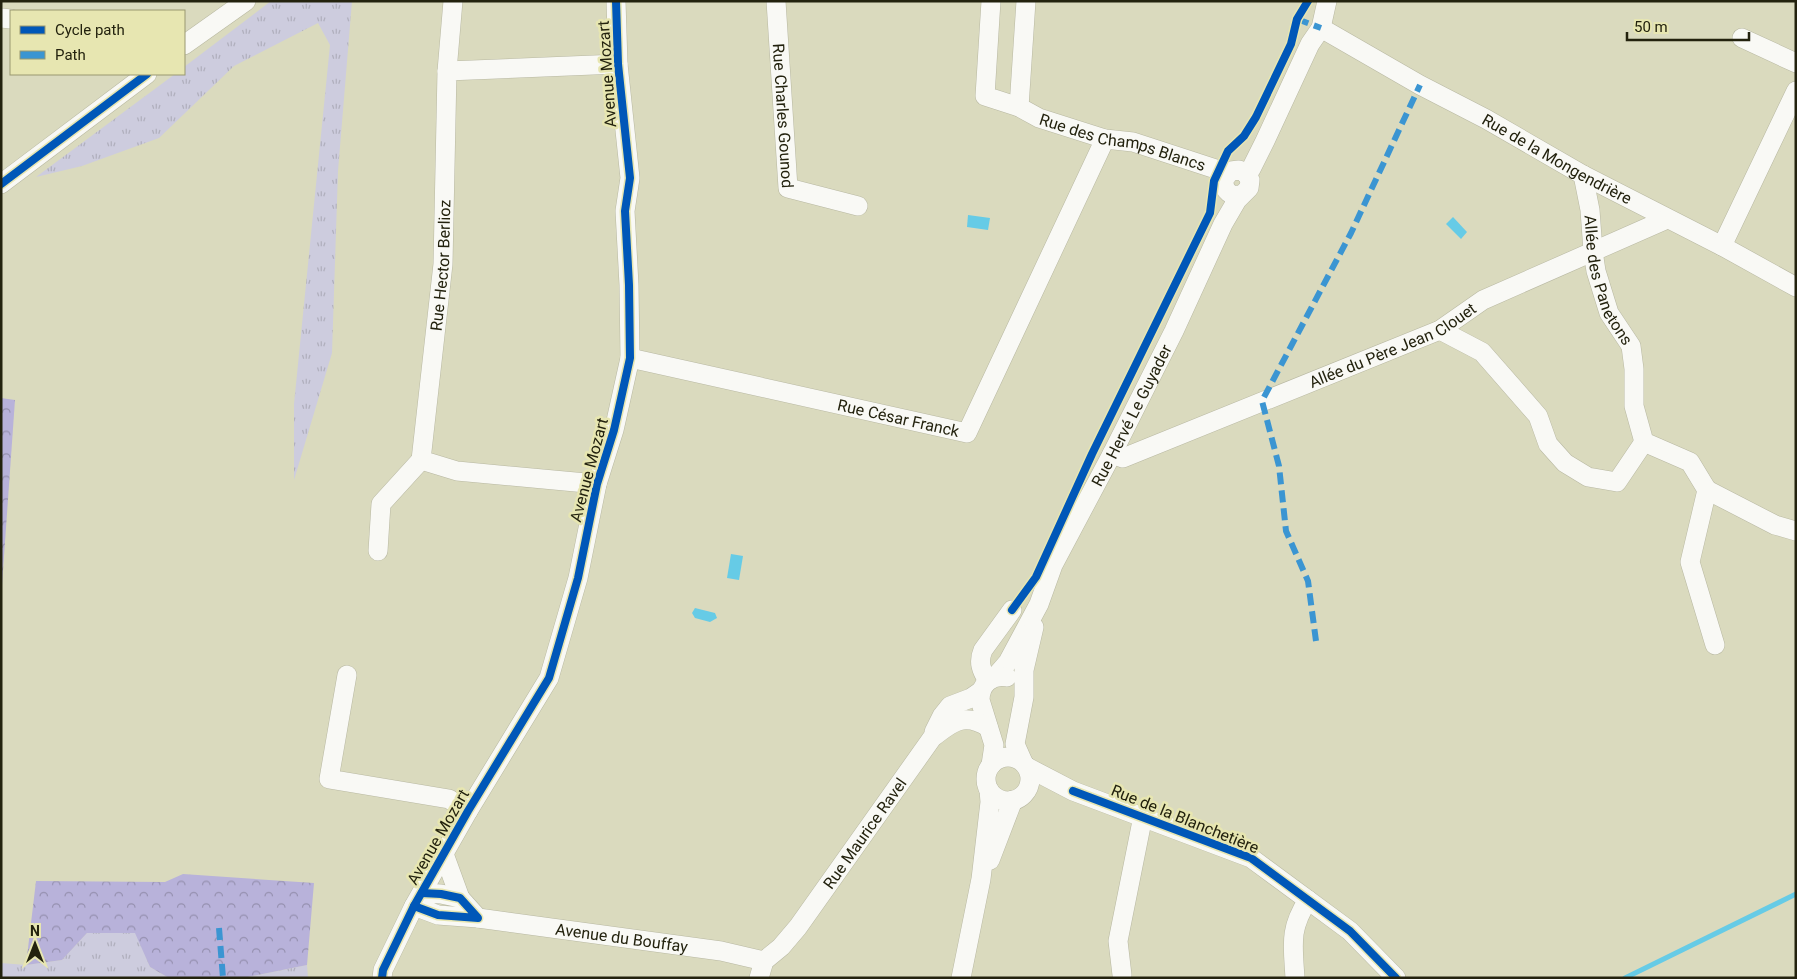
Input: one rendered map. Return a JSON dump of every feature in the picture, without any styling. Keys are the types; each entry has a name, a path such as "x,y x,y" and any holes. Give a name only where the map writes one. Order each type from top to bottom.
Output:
{"street":[{"path":"187,37 246,1"},
{"name":"Rue Hector Berlioz","path":"421,460 443,264 447,71 453,1"},
{"name":"Avenue Mozart","path":"382,978 383,970 418,900 468,811 548,678 578,578 596,484 614,430 630,358 625,211 630,178 618,64 616,1"},
{"name":"Rue Charles Gounod","path":"776,1 788,188 858,206"},
{"name":"Rue des Champs Blancs","path":"991,1 985,96 1019,106 1039,118 1105,139 1133,142 1236,183"},
{"name":"Rue des Champs Blancs","path":"1019,106 1026,1"},
{"name":"Rue Hervé Le Guyader","path":"988,683 1008,662 1039,604 1054,565 1174,331 1223,224 1237,200 1236,183 1251,169 1310,44 1321,28 1327,1"},
{"name":"Rue de la Mongendrière","path":"1321,28 1583,175 1722,246 1796,287"},
{"path":"1742,38 1796,63"},
{"path":"447,71 618,64"},
{"path":"1,184 145,75"},
{"path":"1722,246 1796,91"},
{"name":"Rue César Franck","path":"630,358 967,433 1105,139"},
{"name":"Allée des Panetons","path":"1583,175 1590,210 1592,251 1596,271 1609,313 1631,346 1634,369 1634,406 1644,442"},
{"name":"Allée du Père Jean Clouet","path":"1112,454 1123,458 1440,330 1483,300 1667,219"},
{"path":"1440,330 1482,352 1538,416 1548,444 1565,463 1588,477 1617,482 1644,442 1690,462 1707,490 1775,525 1796,531"},
{"path":"378,551 381,504 421,460 457,471 596,484"},
{"path":"1707,490 1690,562 1715,645"},
{"name":"Rue Hervé Le Guyader","path":"1025,765 1015,744 1024,697 1024,670 1039,604"},
{"path":"988,683 981,669 981,655 1012,610"},
{"path":"347,675 329,780 449,799 468,811"},
{"path":"932,738 942,716 950,706 971,698 988,683 1002,676 1014,680 1023,692"},
{"path":"961,978 981,879 990,802 986,777 991,765 994,745 980,700 988,683"},
{"name":"Rue Maurice Ravel","path":"762,969 798,927 932,738 948,724 962,719 975,720 988,727"},
{"path":"981,879 1020,796 1030,784 1030,775 1025,765 1010,757 996,760 991,765"},
{"name":"Rue de la Blanchetière","path":"1025,765 1073,791 1251,858 1350,932 1396,978"},
{"path":"989,790 1002,800 1051,790 1073,791"},
{"path":"1122,974 1118,941 1143,816"},
{"path":"444,854 460,898 478,918"},
{"path":"418,900 441,894 460,898"},
{"name":"Avenue du Bouffay","path":"418,900 438,915 478,918 721,950 762,969"},
{"path":"1295,978 1292,936 1299,914 1308,900"}],"green space":[{"path":"271,1 352,1 338,171 332,353 294,480 294,404 330,45 318,23 234,66 159,138 82,166 36,177 174,75 185,75 185,66"},
{"path":"1,398 15,400 1,599"},
{"path":"183,874 314,883 307,965 243,978 169,978 150,967 135,933 87,933 62,960 26,965 36,881 165,882"},
{"path":"87,933 136,933 150,967 169,978 1,978 1,963 26,965 62,960"},
{"path":"307,965 308,978 243,978"}],"water":[{"path":"968,215 990,218 988,230 967,227"},
{"path":"1453,217 1467,232 1461,239 1446,224"},
{"path":"731,554 743,556 739,580 727,578"},
{"path":"695,608 715,613 717,618 710,622 695,618 692,613"}],"waterway":[{"path":"1625,978 1796,894"}],"marked path":[{"path":"1297,19 1321,28"},
{"path":"1316,641 1308,581 1286,531 1279,466 1262,401 1351,233 1420,85"},
{"path":"219,928 223,978"}],"cycle path":[{"path":"382,978 383,970 414,906 468,811 549,678 578,578 597,484 614,430 630,358 625,211 630,178 618,64 616,1"},
{"path":"1012,610 1036,577 1092,454 1210,213 1214,181 1228,151 1244,136 1256,117 1291,44 1297,19 1308,1"},
{"path":"1,184 146,75"},
{"path":"1073,791 1251,858 1350,931 1396,978"},
{"path":"414,906 438,915 478,918 460,898 422,893"}]}
